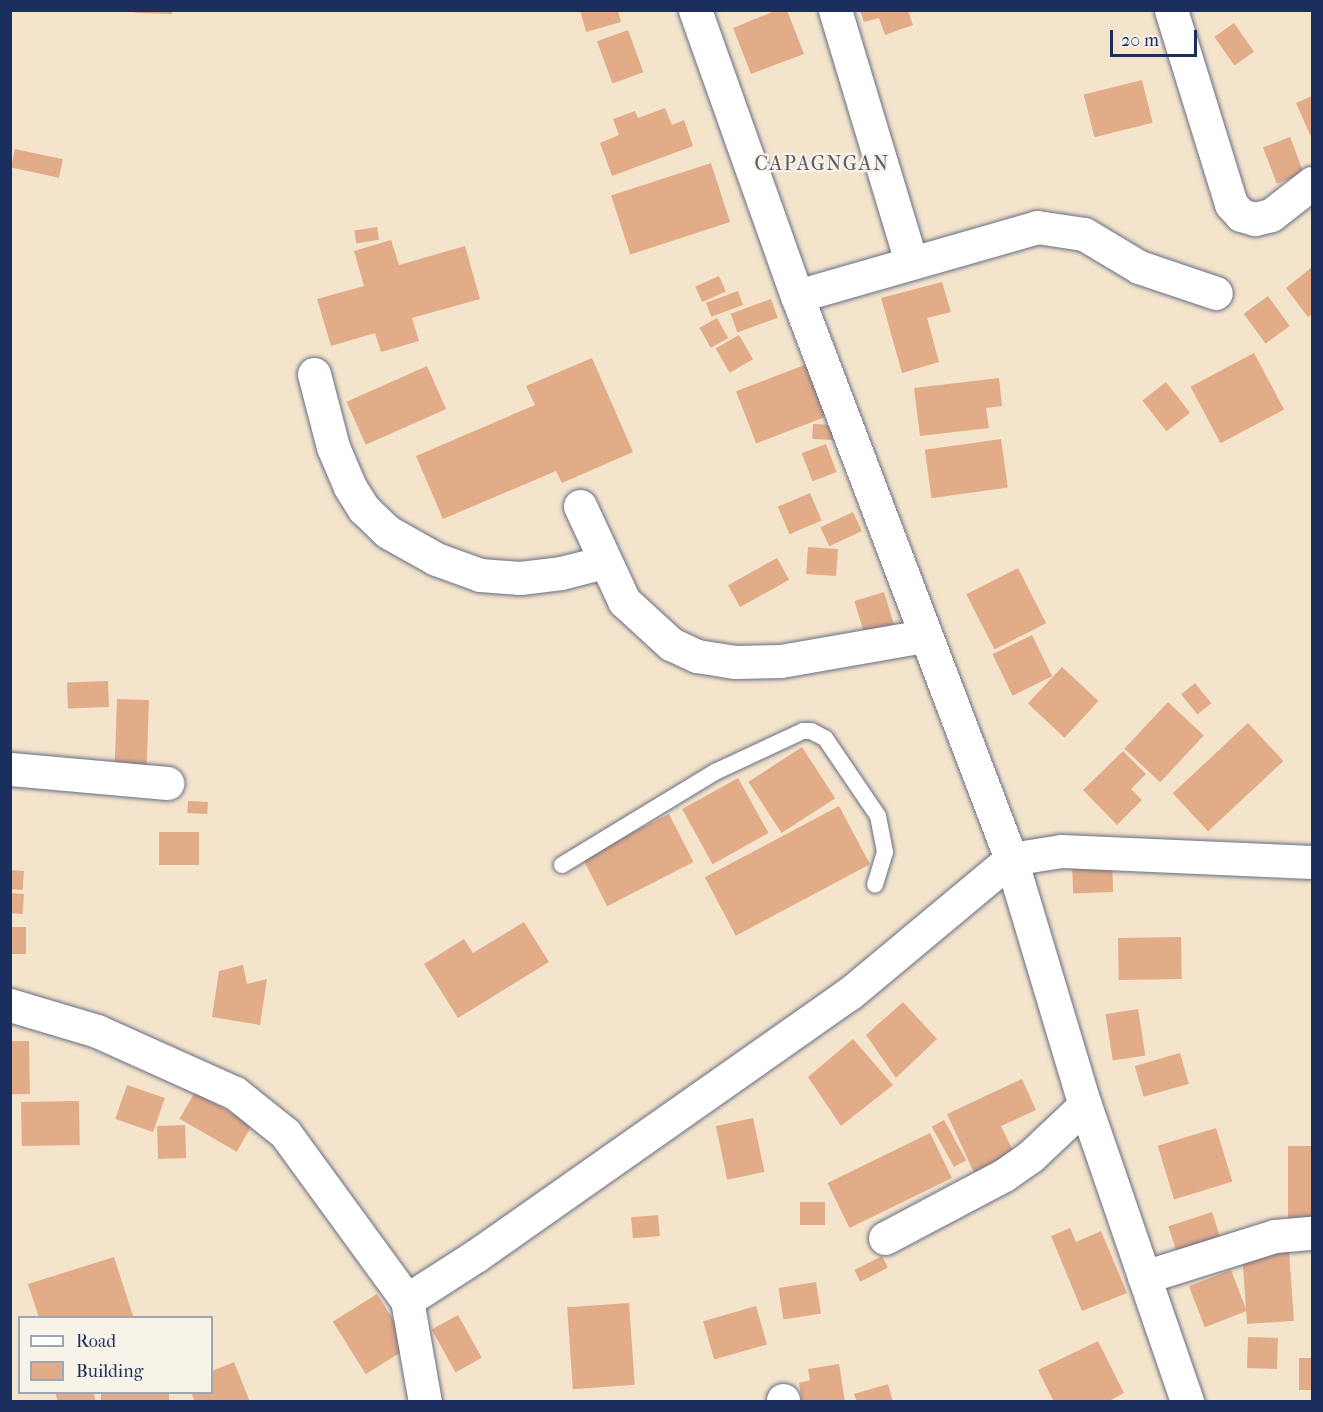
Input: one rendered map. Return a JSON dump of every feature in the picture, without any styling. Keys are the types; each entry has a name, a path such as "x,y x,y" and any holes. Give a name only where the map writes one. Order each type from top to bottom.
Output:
{"street":[{"path":"695,10 797,296 924,636 1011,859 1085,1104 1144,1277 1191,1401"},
{"path":"835,10 911,262"},
{"path":"1171,10 1231,204 1241,215 1263,217 1290,202 1312,183"},
{"path":"797,296 1014,231 1061,228 1084,234 1139,267 1216,294"},
{"path":"314,374 333,447 350,487 364,509 388,532 436,559 480,575 520,578 604,562"},
{"path":"580,506 624,601 645,623 671,644 697,656 736,662 781,661 924,636"},
{"path":"10,769 167,783"},
{"path":"407,1300 477,1255 849,994 1011,859 1061,850 1312,862"},
{"path":"10,1005 97,1031 235,1093 285,1133 407,1300 425,1401"},
{"path":"885,1238 1004,1175 1031,1156 1085,1104"},
{"path":"1144,1277 1275,1236 1312,1233"}],"lane":[{"path":"562,865 715,772 811,731 825,738 878,816 885,852 875,884"}],"building":[{"path":"135,10 172,10 172,14 135,13"},
{"path":"580,10 618,10 621,22 586,32"},
{"path":"777,10 787,10 804,54 751,74 733,28"},
{"path":"860,10 908,10 913,25 885,35 879,18 864,22"},
{"path":"1234,23 1254,52 1234,65 1214,37"},
{"path":"628,30 643,72 612,84 597,41"},
{"path":"1142,80 1153,123 1094,137 1084,95"},
{"path":"1312,96 1312,139 1296,103"},
{"path":"665,108 672,125 684,120 693,146 612,176 600,143 619,135 613,119 635,111 638,118"},
{"path":"1290,137 1304,173 1277,184 1263,147"},
{"path":"15,149 63,159 59,178 11,168"},
{"path":"711,163 730,222 630,254 611,195"},
{"path":"377,227 379,240 356,243 354,231"},
{"path":"391,240 399,265 465,246 480,299 412,318 419,341 381,352 375,333 331,346 317,299 364,286 354,251"},
{"path":"1312,267 1312,314 1308,317 1286,288"},
{"path":"719,276 726,292 702,302 695,287"},
{"path":"942,282 951,312 927,318 939,362 902,373 881,298"},
{"path":"738,291 743,305 711,317 706,303"},
{"path":"1268,296 1290,326 1265,344 1244,314"},
{"path":"771,299 778,318 737,333 731,314"},
{"path":"717,318 728,338 711,348 700,328"},
{"path":"739,335 753,359 730,373 716,348"},
{"path":"1254,353 1284,410 1220,443 1190,387"},
{"path":"592,358 633,452 562,483 556,471 443,519 416,456 535,405 526,386"},
{"path":"807,364 827,416 756,444 736,391"},
{"path":"427,366 446,409 366,445 347,402"},
{"path":"999,378 1002,406 986,408 989,428 920,436 914,388"},
{"path":"1166,382 1190,413 1166,431 1142,400"},
{"path":"813,424 834,425 833,440 812,439"},
{"path":"1001,439 1008,488 932,498 925,450"},
{"path":"826,444 837,472 812,481 802,453"},
{"path":"810,493 822,521 790,534 778,507"},
{"path":"853,512 862,531 829,546 820,527"},
{"path":"808,547 838,549 836,576 806,574"},
{"path":"777,558 789,580 740,607 728,585"},
{"path":"1018,568 1046,623 994,650 966,594"},
{"path":"884,592 894,625 864,634 854,601"},
{"path":"1032,635 1052,676 1013,696 992,654"},
{"path":"1062,667 1099,701 1064,738 1028,704"},
{"path":"108,681 109,707 68,708 67,682"},
{"path":"1195,683 1211,703 1197,715 1181,694"},
{"path":"117,699 149,700 147,768 115,767"},
{"path":"1168,702 1204,735 1160,782 1124,749"},
{"path":"1248,723 1283,761 1208,831 1173,793"},
{"path":"802,747 835,798 782,833 748,782"},
{"path":"1123,751 1146,774 1131,789 1142,800 1117,825 1083,790"},
{"path":"738,778 769,833 713,864 682,809"},
{"path":"188,801 208,802 207,814 187,813"},
{"path":"839,806 870,864 736,936 705,877"},
{"path":"669,814 694,862 607,906 583,858"},
{"path":"159,832 199,832 199,865 159,865"},
{"path":"1112,861 1113,892 1073,893 1072,862"},
{"path":"10,870 24,871 23,890 10,889"},
{"path":"10,893 24,894 23,914 10,913"},
{"path":"524,922 549,962 458,1018 424,964 464,939 473,953"},
{"path":"10,927 26,927 26,954 10,954"},
{"path":"1181,937 1182,979 1119,980 1118,938"},
{"path":"243,965 247,984 267,979 260,1025 212,1017 219,971"},
{"path":"903,1002 937,1039 896,1078 866,1035"},
{"path":"1138,1009 1145,1055 1113,1061 1105,1014"},
{"path":"853,1039 893,1085 841,1126 808,1077"},
{"path":"10,1041 29,1041 30,1094 11,1094"},
{"path":"1180,1053 1189,1084 1144,1097 1135,1066"},
{"path":"1022,1079 1036,1110 1001,1126 1016,1157 976,1177 947,1114"},
{"path":"127,1085 165,1098 153,1132 115,1119"},
{"path":"195,1092 252,1125 237,1152 180,1119"},
{"path":"79,1101 80,1145 22,1146 21,1102"},
{"path":"753,1118 764,1172 727,1180 716,1126"},
{"path":"944,1120 966,1160 954,1167 932,1127"},
{"path":"185,1125 186,1158 158,1159 157,1126"},
{"path":"1216,1128 1232,1182 1174,1199 1158,1146"},
{"path":"930,1133 952,1178 849,1228 828,1183"},
{"path":"1288,1146 1312,1146 1312,1223 1288,1223"},
{"path":"800,1202 825,1202 825,1225 800,1225"},
{"path":"1212,1212 1223,1246 1179,1260 1168,1226"},
{"path":"658,1215 660,1236 633,1238 631,1217"},
{"path":"1070,1228 1076,1242 1101,1231 1127,1293 1082,1311 1051,1236"},
{"path":"1289,1250 1294,1321 1247,1324 1242,1253"},
{"path":"882,1256 888,1268 860,1282 854,1270"},
{"path":"114,1257 133,1316 38,1316 28,1284"},
{"path":"1231,1270 1247,1311 1205,1327 1189,1286"},
{"path":"816,1282 821,1314 783,1320 778,1288"},
{"path":"377,1294 410,1347 366,1374 333,1322"},
{"path":"629,1303 635,1385 573,1389 567,1307"},
{"path":"756,1306 767,1344 714,1360 703,1321"},
{"path":"458,1315 482,1358 456,1372 432,1330"},
{"path":"1248,1337 1278,1338 1277,1369 1247,1368"},
{"path":"1098,1341 1124,1393 1107,1402 1054,1402 1038,1370"},
{"path":"1299,1358 1312,1358 1312,1390 1299,1390"},
{"path":"234,1362 250,1402 195,1402 192,1394 213,1394 213,1371"},
{"path":"839,1364 845,1402 802,1402 799,1383 810,1380 808,1369"},
{"path":"888,1384 893,1402 857,1402 854,1394"},
{"path":"56,1394 94,1394 96,1402 58,1402"},
{"path":"101,1394 169,1394 169,1402 101,1402"}],"district":[{"name":"CAPAGNGAN","path":"822,163"}]}
